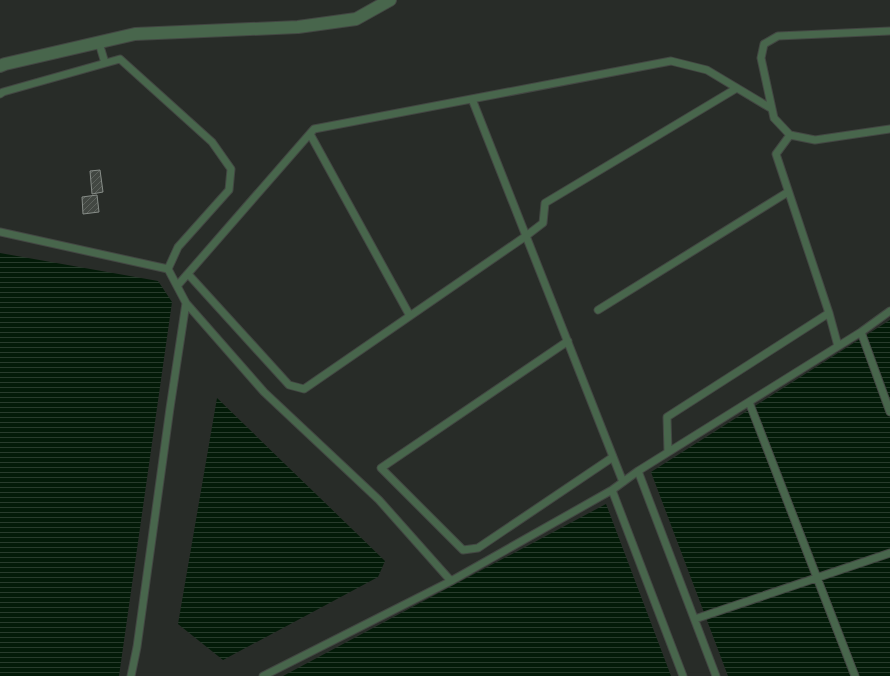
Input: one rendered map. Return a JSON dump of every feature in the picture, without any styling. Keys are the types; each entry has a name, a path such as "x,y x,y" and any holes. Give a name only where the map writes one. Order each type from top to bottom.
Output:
{"street":[{"path":"0,66 135,34 298,27 356,19 390,0"}],"lane":[{"path":"890,31 778,36 764,44 761,58 774,118 790,135 815,140 890,129"},
{"path":"99,43 105,63"},
{"path":"0,94 120,59 212,142 231,169 229,190 178,247 168,269"},
{"path":"177,286 314,129 671,61 707,70 772,109"},
{"path":"188,274 289,385 304,389 543,223 545,203 737,88"},
{"path":"472,99 623,482"},
{"path":"310,134 410,316"},
{"path":"790,135 776,154 829,313 838,346"},
{"path":"598,310 788,192"},
{"path":"0,232 168,269 186,303 264,392 379,500 451,581"},
{"path":"131,676 137,647 186,303"},
{"path":"263,676 451,581 612,490 638,471 861,332 890,311"},
{"path":"668,452 667,417 829,313"},
{"path":"861,332 890,412"},
{"path":"568,341 381,468 463,550 478,548 613,457"},
{"path":"750,402 855,676"},
{"path":"638,471 716,676"},
{"path":"612,490 683,676"},
{"path":"694,619 890,553"}],"shaded area":[{"path":"0,253 158,281 172,302 119,676 0,676"},
{"path":"890,320 890,676 728,676 651,472"},
{"path":"217,398 385,561 378,577 223,660 178,624"},
{"path":"606,504 671,676 283,676"}],"building":[{"path":"100,170 103,192 92,194 90,171"},
{"path":"97,195 99,212 83,214 82,197"}]}
